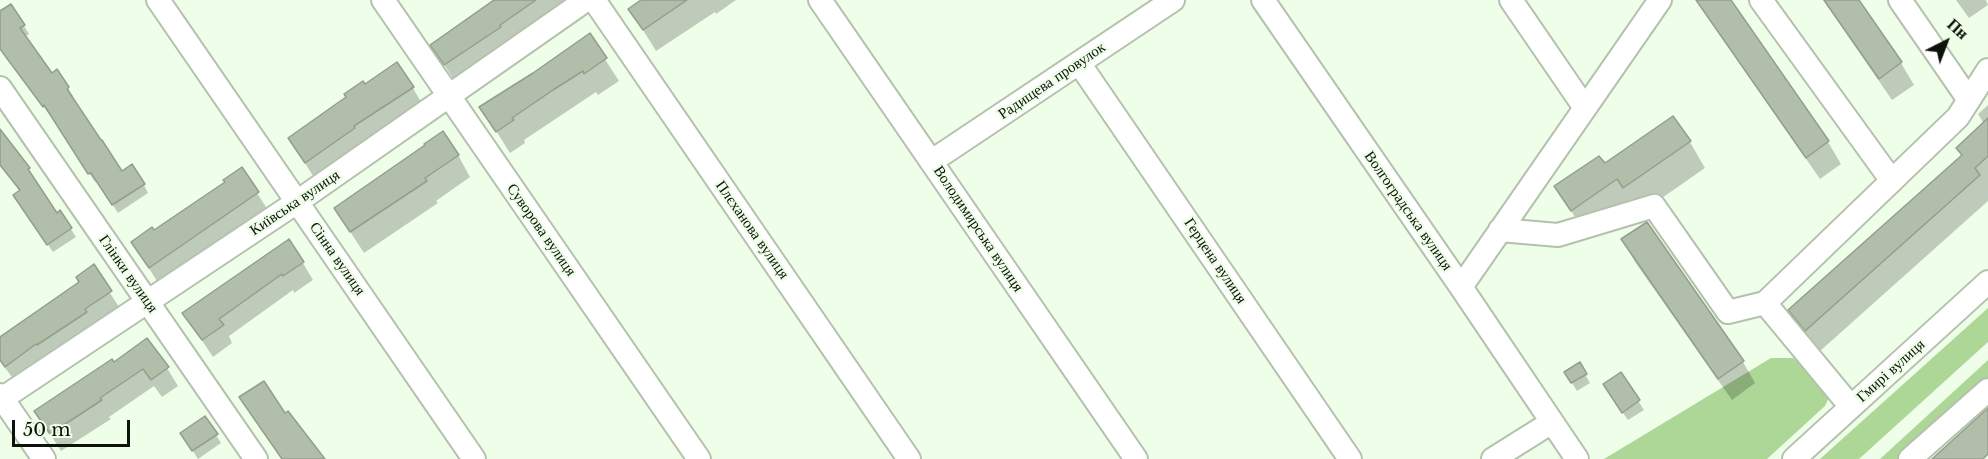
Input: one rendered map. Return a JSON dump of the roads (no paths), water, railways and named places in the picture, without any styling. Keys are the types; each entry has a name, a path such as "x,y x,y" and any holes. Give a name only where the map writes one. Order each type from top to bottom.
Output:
{"street":[{"name":"Сінна вулиця","path":"158,0 474,459"},
{"name":"Суворова вулиця","path":"383,0 699,459"},
{"name":"Київська вулиця","path":"1,398 297,202 586,0"},
{"name":"Плєханова вулиця","path":"594,0 909,459"},
{"name":"Володимирська вулиця","path":"820,0 1136,459"},
{"name":"Радищева провулок","path":"932,161 1173,0"},
{"name":"Волгоградська вулиця","path":"1263,0 1461,287 1576,459"},
{"path":"1511,0 1585,108"},
{"path":"1461,287 1660,0"},
{"path":"1761,0 1892,181"},
{"path":"1899,0 1969,100"},
{"name":"Герцена вулиця","path":"1079,63 1350,459"},
{"path":"1500,230 1558,235 1654,206 1728,312 1765,303 1958,117 1988,70"},
{"name":"Глінки вулиця","path":"0,88 256,459"},
{"name":"Гмирі вулиця","path":"1801,457 1851,407 1988,282"},
{"path":"1765,303 1851,407"},
{"path":"1910,459 1988,390"},
{"path":"1,398 44,459"},
{"path":"1493,459 1552,422"}]}
